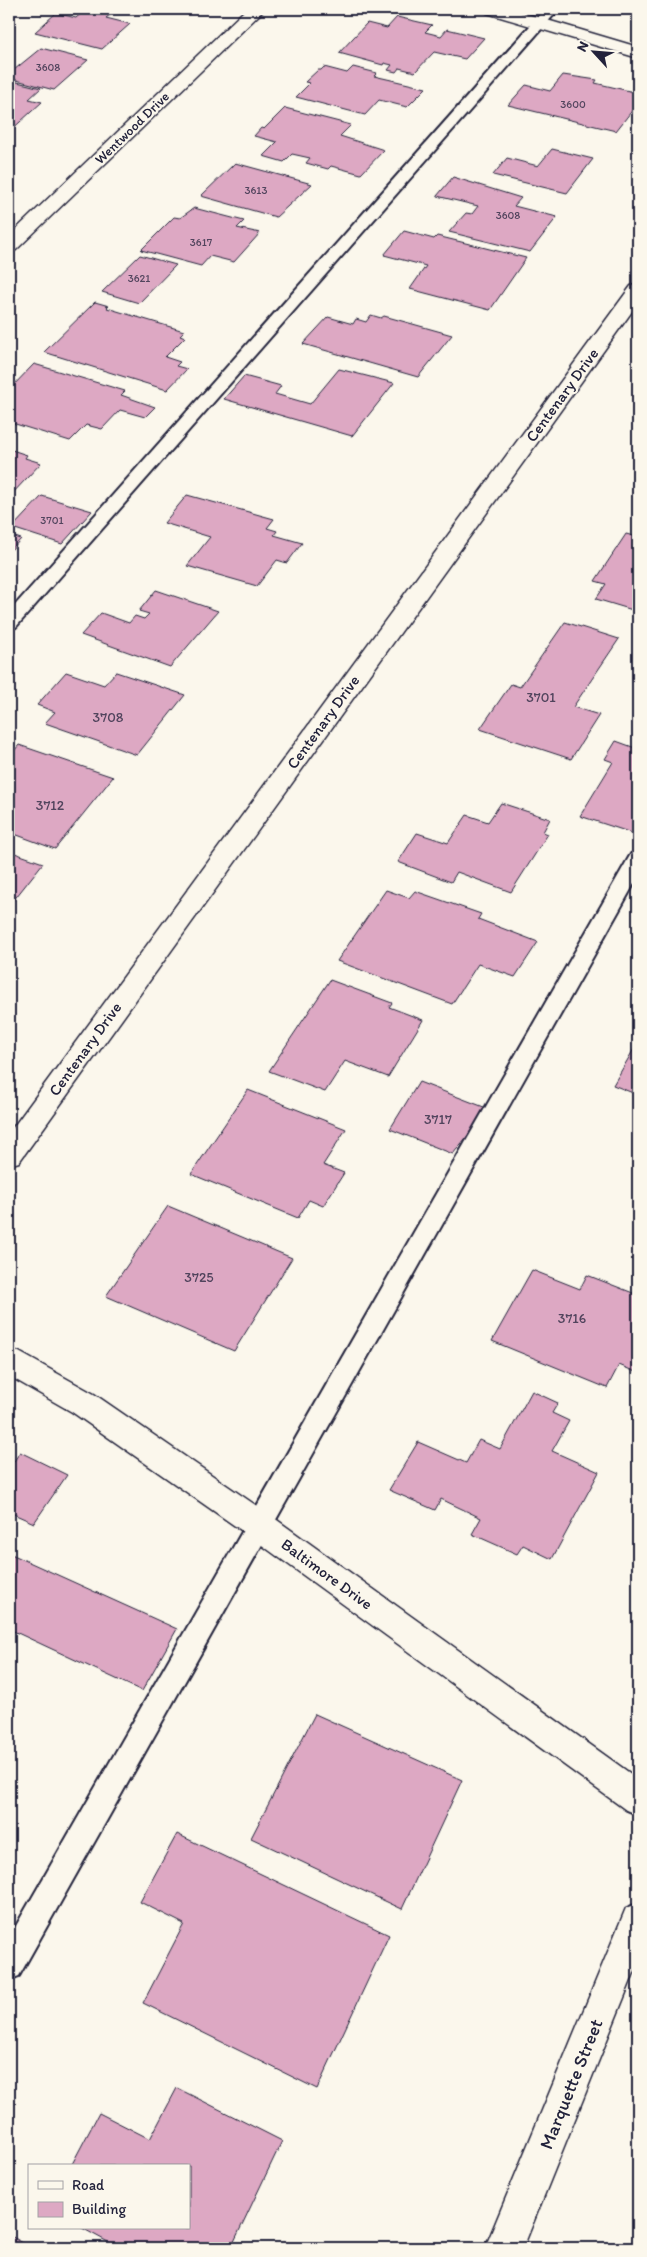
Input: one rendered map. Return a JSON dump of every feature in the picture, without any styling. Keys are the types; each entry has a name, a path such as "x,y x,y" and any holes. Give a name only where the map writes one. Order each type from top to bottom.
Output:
{"street":[{"name":"Wentwood Drive","path":"9,246 256,9"},
{"path":"492,9 638,53"},
{"name":"Centenary Drive","path":"9,1154 638,290"},
{"name":"Baltimore Drive","path":"9,1361 83,1403 259,1525 638,1799"},
{"name":"Marquette Street","path":"504,2248 638,1920"}],"lane":[{"path":"9,623 552,9"},
{"path":"9,1966 638,859"}],"building":[{"path":"86,9 116,10 106,18 130,24 102,49 35,32 56,13 76,18"},
{"path":"397,17 432,25 425,32 441,36 447,29 484,38 465,59 434,52 415,72 399,68 396,72 388,70 392,65 384,63 383,65 339,53 367,23 387,28"},
{"path":"41,48 88,60 54,90 9,78 9,74"},
{"path":"324,67 347,73 353,67 377,73 374,76 426,88 407,107 379,100 365,115 296,97 310,83 305,82"},
{"path":"563,75 597,80 595,83 638,93 638,103 616,131 508,105 526,85 550,91"},
{"path":"9,80 41,88 29,99 42,102 9,132"},
{"path":"285,108 351,125 340,136 384,150 361,174 331,166 328,169 306,163 310,158 292,154 284,162 263,156 277,142 254,136 261,128 264,129"},
{"path":"552,149 593,159 567,193 493,175 507,158 538,166"},
{"path":"235,163 312,184 276,217 201,196"},
{"path":"453,177 521,198 514,206 557,217 530,252 449,232 466,213 472,214 478,206 437,196"},
{"path":"194,208 244,221 237,228 260,233 234,262 210,256 201,266 141,250 174,217 180,218"},
{"path":"404,231 434,239 437,236 526,258 490,310 410,289 426,266 384,255"},
{"path":"140,255 176,265 139,303 102,292"},
{"path":"95,302 109,306 107,308 184,331 180,335 185,337 165,357 180,362 176,366 187,369 167,390 44,352"},
{"path":"371,315 381,318 384,316 452,335 418,377 303,344 328,317 353,324 356,319 366,322"},
{"path":"34,364 125,391 121,395 155,407 145,417 120,410 102,429 86,425 70,441 9,422 9,390"},
{"path":"339,369 394,383 352,436 224,399 244,376 281,386 275,394 310,404"},
{"path":"9,449 27,455 25,458 41,463 11,495 9,494"},
{"path":"187,495 274,519 267,528 277,531 274,535 302,543 287,563 277,560 257,586 187,566 210,537 164,523"},
{"path":"42,496 92,511 62,544 12,528"},
{"path":"626,534 638,537 638,608 636,611 596,599 606,584 595,581"},
{"path":"9,535 21,539 9,552"},
{"path":"156,590 218,611 170,667 81,635 101,613 129,623 135,616 144,619 149,614 139,611"},
{"path":"565,622 619,639 573,707 599,715 571,759 480,729 511,684 520,687"},
{"path":"66,672 104,685 116,672 185,695 137,755 45,723 55,712 37,705"},
{"path":"616,741 638,749 638,835 580,816 613,762 605,759"},
{"path":"19,745 113,777 55,849 9,832 9,757"},
{"path":"501,803 550,819 543,832 548,834 511,892 457,872 451,882 398,862 417,833 448,843 467,815 488,822"},
{"path":"9,851 43,863 9,906"},
{"path":"386,890 409,898 415,891 481,914 478,919 538,942 515,977 478,964 452,1004 337,961"},
{"path":"330,980 392,1003 389,1007 423,1020 388,1077 345,1061 325,1092 269,1071"},
{"path":"638,1042 638,1095 613,1085"},
{"path":"419,1082 489,1109 453,1154 390,1129"},
{"path":"248,1090 346,1129 323,1165 344,1173 323,1206 309,1200 298,1218 191,1174"},
{"path":"168,1206 292,1258 234,1351 106,1296"},
{"path":"532,1270 580,1289 587,1275 638,1295 638,1373 619,1365 607,1388 492,1341"},
{"path":"532,1391 558,1403 552,1413 569,1421 552,1451 599,1472 552,1559 523,1545 517,1554 472,1534 481,1518 441,1499 435,1510 389,1490 418,1442 466,1463 479,1440 500,1449"},
{"path":"20,1452 67,1475 34,1523 9,1512 9,1469"},
{"path":"9,1553 177,1629 142,1691 9,1629"},
{"path":"315,1714 462,1780 402,1909 251,1838"},
{"path":"177,1834 389,1935 317,2089 143,2003 184,1924 140,1902"},
{"path":"177,2088 282,2141 231,2248 119,2248 86,2230 190,2230 190,2164 72,2164 99,2113 150,2139"},
{"path":"9,2235 32,2248 9,2248"}]}
